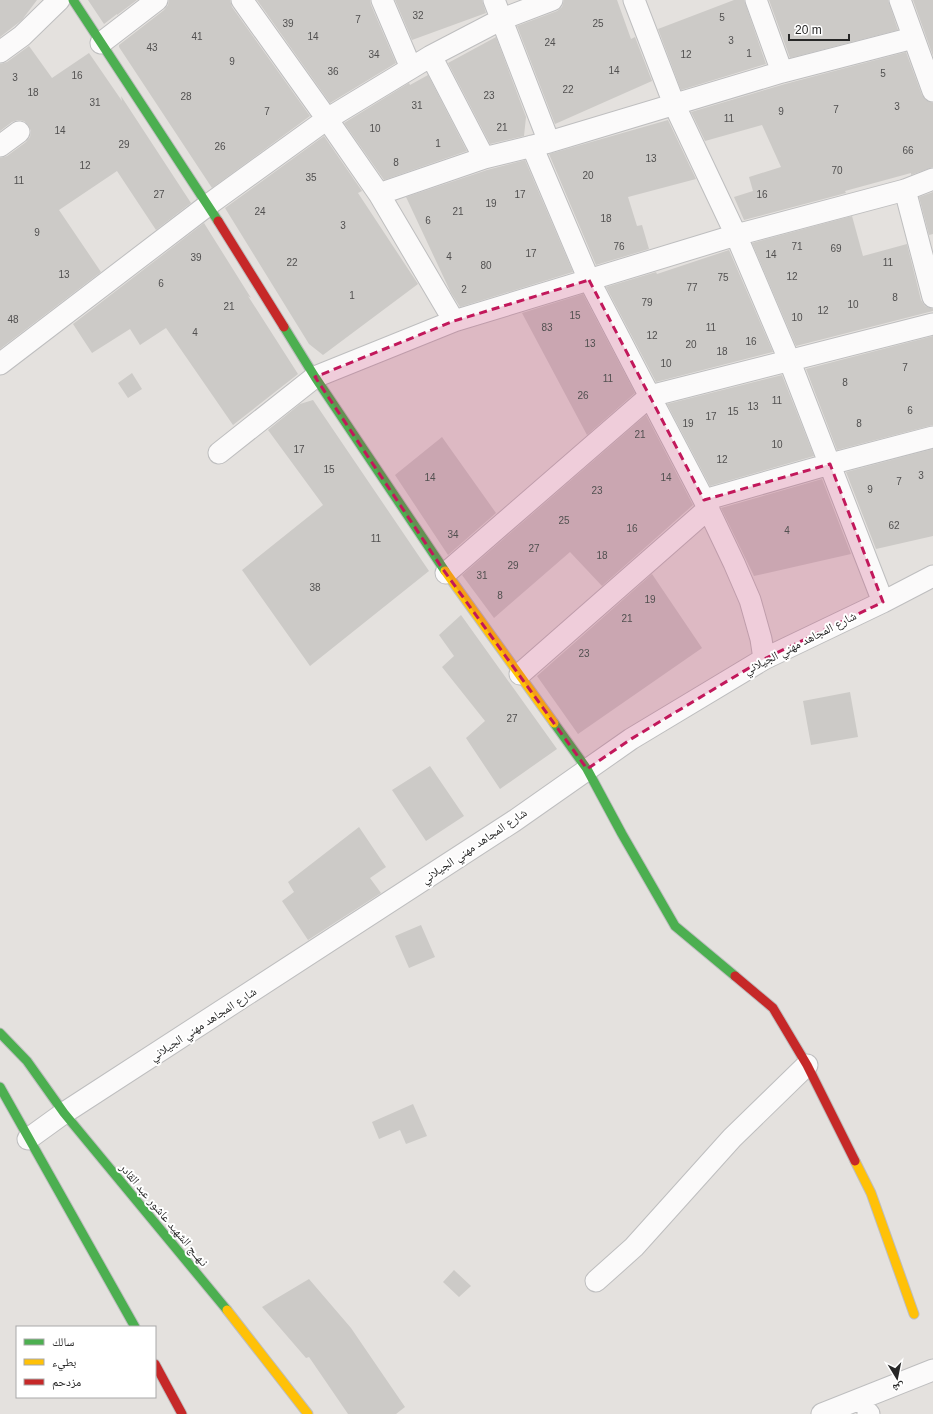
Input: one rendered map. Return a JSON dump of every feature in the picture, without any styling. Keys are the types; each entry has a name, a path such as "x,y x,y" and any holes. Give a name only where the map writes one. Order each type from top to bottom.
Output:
{"street":[{"path":"0,52 22,36 59,0"},
{"path":"73,0 208,205 315,377 446,573 587,769 675,926 773,1008 807,1065 871,1193 914,1314"},
{"path":"100,43 157,0"},
{"path":"242,0 327,118 378,194 454,321"},
{"path":"382,0 411,68"},
{"path":"494,0 502,19 540,144 589,280 707,504 750,600 761,639 764,659"},
{"path":"0,364 208,205 327,118 431,56 502,19 552,0"},
{"path":"634,0 674,104 736,235 790,362 883,602"},
{"path":"756,0 782,72"},
{"path":"900,0 933,91"},
{"path":"378,194 484,158 540,144 782,72 913,38"},
{"path":"431,56 484,158"},
{"path":"0,146 19,132"},
{"path":"218,454 315,377 454,321 736,235 905,190 933,180"},
{"path":"905,190 933,297"},
{"path":"446,573 650,396 790,362 933,324"},
{"path":"520,674 707,504 830,464 933,437"},
{"name":"شارع المجاهد مهني الجيلاني","path":"28,1139 64,1113 514,821 631,739 764,659 883,602 933,576"},
{"name":"نـهــج الشهيد عاشور عبد القادر","path":"0,1032 27,1061 64,1113 247,1335 308,1414"},
{"path":"596,1281 634,1247 732,1138 807,1065"},
{"path":"0,1087 134,1326"},
{"path":"156,1366 182,1414"},
{"path":"822,1414 933,1370"}],"highlighted area":[{"path":"589,280 704,500 830,464 883,602 764,659 631,739 587,769 442,568 315,377 454,321"}],"building":[{"path":"0,0 37,0 22,20 0,37"},
{"path":"88,0 137,0 104,24"},
{"path":"169,0 230,0 232,7 310,116 212,188 119,47 119,45 164,10 168,5"},
{"path":"257,0 370,0 396,63 330,103"},
{"path":"395,0 482,0 486,13 412,40"},
{"path":"564,0 617,0 631,39 635,37 652,81 555,124 517,26 557,11 562,7"},
{"path":"734,0 744,0 766,64 681,90 658,29"},
{"path":"769,0 888,0 898,30 790,58"},
{"path":"913,0 933,0 933,56"},
{"path":"496,37 526,117 524,136 490,144 448,63"},
{"path":"29,46 52,78 89,53 122,101 121,96 191,203 156,230 117,171 59,210 101,272 0,349 0,158 7,156 26,142 30,137 31,131 24,121 18,120 12,122 0,131 0,64 7,62"},
{"path":"906,52 922,95 926,100 933,103 933,167 911,175 911,173 845,191 846,193 744,220 734,197 753,191 749,177 781,167 762,125 705,141 691,112 785,84"},
{"path":"428,75 467,151 384,180 344,123 409,83 410,85"},
{"path":"668,120 696,179 628,197 637,226 642,225 649,249 596,265 549,154"},
{"path":"324,136 362,191 358,193 418,284 323,355 309,344 225,208"},
{"path":"525,160 573,272 460,307 451,293 406,197 487,170"},
{"path":"933,192 933,234 929,235 919,197"},
{"path":"852,216 863,256 907,244 921,300 925,306 933,309 933,311 796,346 752,243"},
{"path":"204,223 251,298 248,296 298,374 233,425 166,328 140,345 130,329 92,353 73,324"},
{"path":"729,250 773,352 656,382 606,287 656,272 657,274"},
{"path":"583,294 635,393 587,435 522,313"},
{"path":"933,336 933,425 837,450 806,369"},
{"path":"132,373 142,389 128,398 118,383"},
{"path":"782,375 814,456 710,486 667,404"},
{"path":"313,400 429,571 310,666 242,570 323,505 268,430 300,404"},
{"path":"646,415 693,505 602,586 570,552 494,618 462,575"},
{"path":"442,437 496,513 448,555 395,475"},
{"path":"933,449 933,536 876,549 846,472"},
{"path":"822,479 851,554 754,576 721,508"},
{"path":"652,574 702,648 578,734 537,676"},
{"path":"461,615 557,749 500,789 466,738 485,721 442,667 454,656 439,635"},
{"path":"850,692 858,737 811,745 803,701"},
{"path":"430,766 464,816 426,841 392,790"},
{"path":"359,827 386,867 370,878 381,893 308,940 282,901 294,892 288,882"},
{"path":"421,925 435,957 409,968 395,936"},
{"path":"413,1104 427,1136 406,1144 400,1130 379,1139 372,1122"},
{"path":"454,1270 471,1286 459,1297 443,1282"},
{"path":"309,1279 351,1328 405,1407 396,1414 348,1414 309,1357 306,1358 262,1307"}],"traffic: fast":[{"path":"73,0 218,221"},
{"path":"284,327 315,377 445,571"},
{"path":"554,723 587,769 622,834 675,926 735,976"},
{"path":"0,1033 27,1061 64,1113 227,1310"},
{"path":"0,1087 134,1326"}],"traffic: slow":[{"path":"445,571 554,723"},
{"path":"855,1161 871,1193 914,1314"},
{"path":"227,1310 308,1414"}],"traffic: jam":[{"path":"218,221 284,327"},
{"path":"735,976 773,1008 807,1065 855,1161"},
{"path":"156,1366 182,1414"}]}
